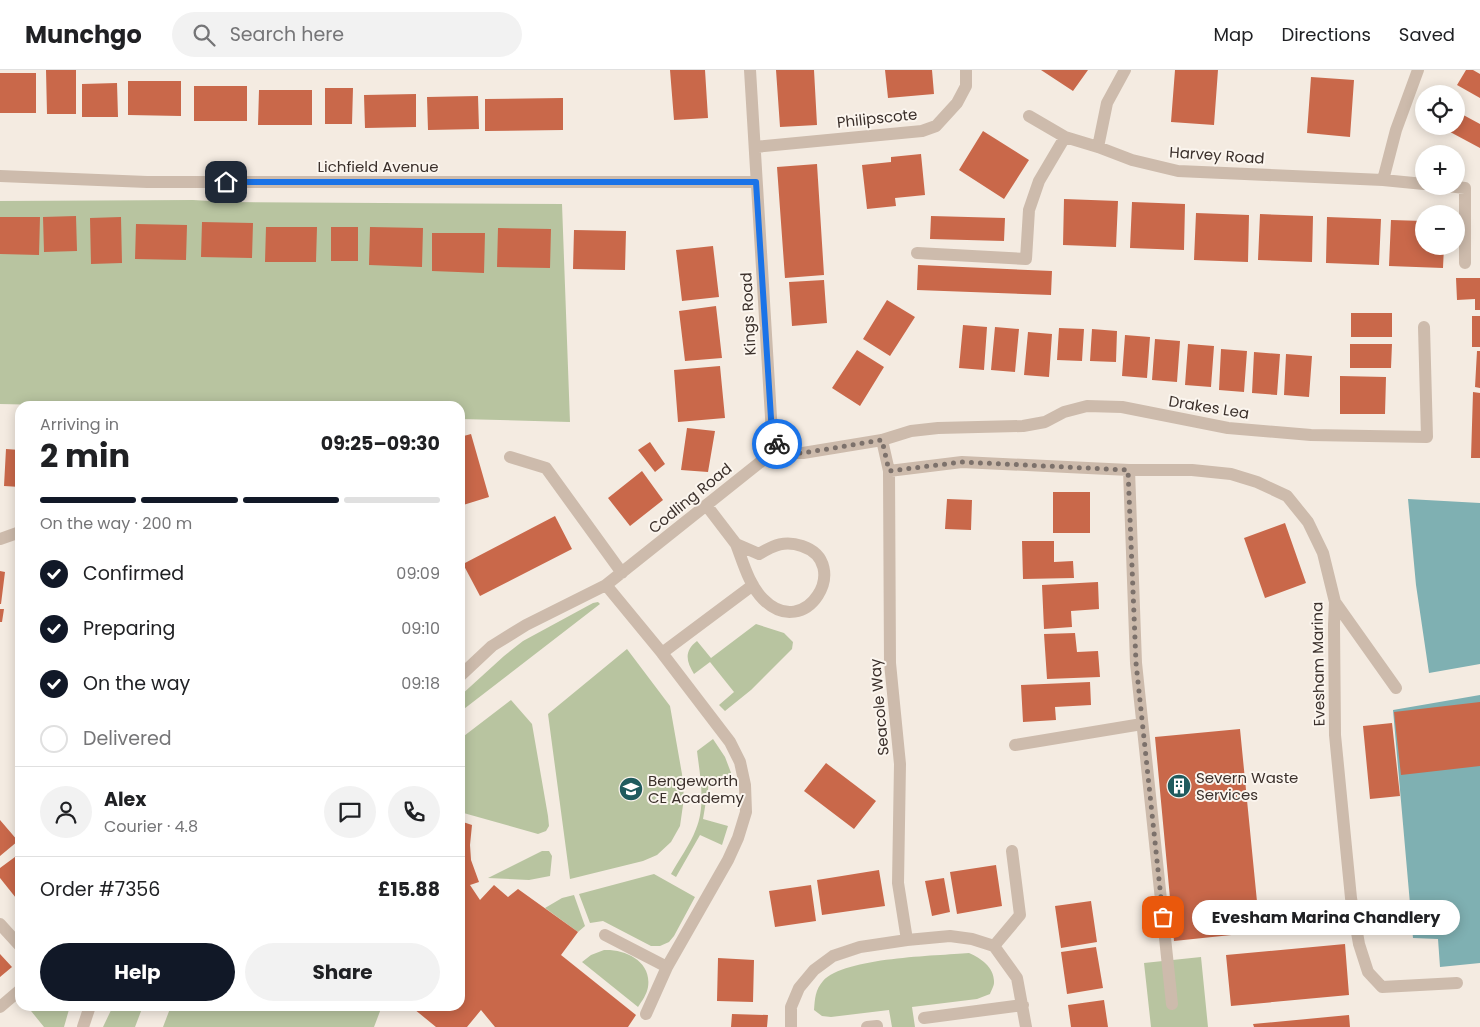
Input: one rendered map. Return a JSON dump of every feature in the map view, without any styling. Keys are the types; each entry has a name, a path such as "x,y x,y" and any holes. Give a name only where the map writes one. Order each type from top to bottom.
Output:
{"street":[{"name":"Kings Road","path":"750,70 772,434 778,448"},
{"name":"Philipscote","path":"755,147 922,131 936,126 957,103 966,86 966,70"},
{"path":"1098,147 1106,103 1125,70"},
{"path":"1383,180 1396,130 1418,70"},
{"name":"Harvey Road","path":"1029,116 1065,137 1132,160 1178,171 1415,183"},
{"path":"917,253 1026,259 1029,210 1040,181 1065,137"},
{"name":"Lichfield Avenue","path":"0,176 147,182 756,182"},
{"path":"1465,188 1465,263"},
{"name":"Drakes Lea","path":"882,440 911,431 938,428 1023,426 1044,422 1064,412 1087,406 1122,407 1228,428 1311,435 1426,437 1424,327"},
{"path":"778,448 789,453 803,453 882,440 889,471"},
{"name":"Codling Road","path":"465,671 492,646 526,625 606,584 622,573 778,448"},
{"path":"510,457 546,468 622,573"},
{"name":"Evesham Marina","path":"889,471 962,462 1128,470 1192,470 1231,474 1257,482 1287,496 1308,522 1323,553 1335,602 1335,735 1351,898 1359,944 1368,972 1382,987 1457,983"},
{"path":"1128,470 1136,663 1172,1004"},
{"name":"Seacole Way","path":"889,471 890,663 900,764 898,883 907,940"},
{"path":"707,506 736,544 753,585 762,598 774,608 787,613 800,610 808,606 823,588 823,565 805,547 784,543 774,545 759,554 736,544"},
{"path":"0,539 15,534"},
{"path":"606,584 730,742 740,762 743,778 746,812 738,838 728,860 667,967 646,1014"},
{"path":"662,653 753,585"},
{"path":"1335,602 1396,688"},
{"path":"1015,745 1142,724"},
{"path":"994,946 1020,915 1012,851"},
{"path":"0,924 15,940"},
{"path":"605,935 667,967"},
{"path":"791,1027 791,1007 799,988 814,970 833,956 860,948 907,940 950,936 972,939 994,946 1017,978 1026,1027"},
{"path":"0,1007 15,994"},
{"path":"924,1018 1023,1005"},
{"path":"83,1027 88,1011"}],"green space":[{"path":"193,200 228,202 562,204 570,422 465,419 465,401 15,401 15,404 0,404 0,201"},
{"path":"598,602 600,604 465,708 465,691 504,656 523,641"},
{"path":"756,624 784,633 793,642 792,649 751,690 725,711 719,705 734,692 710,662 694,674 689,665 688,652 697,641 711,658"},
{"path":"627,649 670,706 682,774 684,798 680,826 671,842 657,855 643,861 570,879 548,714"},
{"path":"511,700 532,724 548,816 549,826 546,831 538,834 465,813 465,735"},
{"path":"713,739 725,757 733,778 709,783 703,819 728,826 722,845 700,835 676,877 671,874 694,835 701,810 701,780 697,751"},
{"path":"542,851 549,851 552,856 550,876 529,880 488,878"},
{"path":"654,874 695,897 669,942 660,946 651,946 603,921 590,923 579,894"},
{"path":"574,895 585,926 578,932 545,908 562,898"},
{"path":"604,950 628,954 635,958 646,970 648,987 638,1007 582,962 591,955"},
{"path":"969,953 990,968 994,983 990,994 977,999 912,1007 915,1027 892,1027 889,1010 831,1017 822,1016 814,1010 815,998 820,984 834,973 850,967 892,959"},
{"path":"1201,957 1208,1027 1151,1027 1144,963"},
{"path":"31,1011 69,1011 64,1027 44,1027"},
{"path":"111,1011 141,1011 135,1027 103,1027"},
{"path":"169,1011 380,1011 374,1027 163,1027"}],"water":[{"path":"1408,499 1480,503 1480,664 1429,673 1416,585"},
{"path":"1480,695 1480,963 1440,967 1438,939 1413,938 1393,710"}],"building":[{"path":"46,70 76,70 76,114 47,114"},
{"path":"670,70 705,70 708,118 674,120"},
{"path":"776,70 814,70 817,125 780,127"},
{"path":"885,70 932,70 934,94 888,98"},
{"path":"1041,70 1088,70 1073,91"},
{"path":"1175,70 1218,70 1214,125 1171,122"},
{"path":"1466,70 1473,70 1480,74 1480,98 1465,90 1465,85 1457,85"},
{"path":"0,73 36,73 36,113 0,113"},
{"path":"1311,77 1354,80 1350,137 1307,133"},
{"path":"128,81 181,81 181,116 128,115"},
{"path":"117,83 118,117 82,117 82,84"},
{"path":"194,86 247,86 247,121 194,121"},
{"path":"325,88 353,88 352,124 325,124"},
{"path":"259,90 312,90 312,125 258,125"},
{"path":"416,94 416,127 365,128 364,95"},
{"path":"478,96 479,129 428,130 427,97"},
{"path":"563,98 563,130 485,131 485,99"},
{"path":"1465,116 1480,124 1480,148 1456,135 1465,135"},
{"path":"983,131 1029,160 1004,199 959,170"},
{"path":"921,154 925,195 895,198 896,206 867,209 862,165 891,162 891,157"},
{"path":"817,164 824,275 785,278 777,167"},
{"path":"1064,199 1118,201 1116,247 1063,245"},
{"path":"1132,202 1185,204 1184,250 1130,248"},
{"path":"1196,213 1249,215 1248,262 1194,260"},
{"path":"1260,214 1313,216 1312,262 1258,260"},
{"path":"76,216 77,251 44,252 43,217"},
{"path":"931,216 1005,218 1004,241 930,239"},
{"path":"0,217 40,217 39,255 0,254"},
{"path":"121,217 122,263 91,264 90,218"},
{"path":"1327,217 1381,219 1379,265 1326,263"},
{"path":"1391,220 1415,221 1415,255 1444,255 1443,268 1389,266"},
{"path":"202,222 253,223 252,258 201,257"},
{"path":"136,224 187,225 186,260 135,259"},
{"path":"266,227 317,227 316,262 265,262"},
{"path":"331,227 358,227 358,261 331,261"},
{"path":"370,227 423,228 422,267 369,265"},
{"path":"498,228 551,229 550,268 497,267"},
{"path":"574,230 626,231 625,270 573,269"},
{"path":"432,233 485,233 484,273 432,271"},
{"path":"713,246 719,297 682,301 676,250"},
{"path":"918,265 1052,271 1051,295 917,290"},
{"path":"1456,278 1480,278 1480,310 1475,310 1475,299 1457,300"},
{"path":"824,280 827,323 792,326 789,282"},
{"path":"887,300 915,317 890,356 863,339"},
{"path":"716,306 722,358 685,361 679,311"},
{"path":"1351,313 1392,313 1392,337 1351,337"},
{"path":"1472,316 1480,316 1480,347 1472,347"},
{"path":"963,325 987,327 984,370 959,368"},
{"path":"995,327 1019,329 1015,372 991,370"},
{"path":"1059,328 1084,329 1082,361 1057,360"},
{"path":"1092,329 1117,331 1116,362 1090,361"},
{"path":"1028,332 1052,334 1049,377 1024,375"},
{"path":"1125,335 1150,337 1147,378 1122,376"},
{"path":"1155,339 1180,341 1177,382 1152,380"},
{"path":"1188,344 1214,346 1211,387 1185,385"},
{"path":"1350,344 1392,344 1391,368 1350,368"},
{"path":"1221,349 1247,351 1244,392 1219,390"},
{"path":"857,350 884,367 860,406 832,388"},
{"path":"1477,351 1480,351 1480,388 1475,387"},
{"path":"1254,352 1280,354 1277,395 1252,393"},
{"path":"1286,354 1312,356 1309,397 1284,395"},
{"path":"720,366 725,418 678,422 674,370"},
{"path":"1340,376 1386,377 1385,414 1340,414"},
{"path":"1473,392 1480,393 1480,458 1471,458"},
{"path":"687,428 715,431 708,472 681,470"},
{"path":"471,434 489,497 465,504 465,436"},
{"path":"650,442 665,464 655,472 638,450"},
{"path":"6,449 15,450 15,487 4,486"},
{"path":"642,471 663,500 630,526 608,498"},
{"path":"1053,492 1090,492 1090,533 1053,533"},
{"path":"947,499 972,500 971,530 945,529"},
{"path":"555,516 572,549 480,596 465,568 465,563"},
{"path":"1285,523 1306,583 1265,598 1244,538"},
{"path":"1022,541 1054,541 1054,562 1073,561 1074,578 1023,579"},
{"path":"0,571 5,572 1,604 0,604"},
{"path":"1098,582 1099,609 1071,611 1072,627 1044,629 1042,585"},
{"path":"0,609 4,609 2,622 0,622"},
{"path":"1075,633 1077,652 1098,651 1100,677 1047,679 1044,634"},
{"path":"1090,682 1091,705 1055,707 1056,720 1023,722 1021,685"},
{"path":"1480,702 1480,766 1401,775 1394,712"},
{"path":"1392,723 1400,796 1370,799 1363,726"},
{"path":"1240,729 1260,932 1174,941 1155,737"},
{"path":"826,763 876,801 854,829 804,791"},
{"path":"0,820 15,838 15,844 0,856"},
{"path":"465,823 472,825 471,860 479,882 470,885 480,900 494,885 508,897 518,889 578,932 561,955 636,1015 628,1027 495,1027 481,1010 467,1027 436,1027 416,1011 465,1011"},
{"path":"15,857 15,897 0,878 0,868"},
{"path":"996,865 1002,906 957,914 950,872"},
{"path":"879,870 885,906 822,915 817,880"},
{"path":"944,878 950,912 932,916 925,881"},
{"path":"811,885 816,921 775,927 769,891"},
{"path":"1091,901 1097,942 1061,948 1055,906"},
{"path":"1345,944 1349,995 1231,1006 1226,955"},
{"path":"1096,947 1103,988 1067,994 1061,952"},
{"path":"0,954 12,967 0,977"},
{"path":"718,958 754,960 753,1002 717,1001"},
{"path":"1104,1000 1108,1027 1071,1027 1068,1005"},
{"path":"732,1014 768,1015 767,1027 731,1027"},
{"path":"1349,1015 1350,1027 1254,1027 1253,1024"}],"way so far":[{"path":"777,444 778,448 789,453 803,453 882,440 889,471 962,462 1128,470 1136,663 1163,917"}],"place":[{"name":"Severn Waste Services","path":"1179,786"},
{"name":"Bengeworth CE Academy","path":"631,789"},
{"name":"Evesham Marina Chandlery","path":"1163,917"}],"route":[{"path":"226,182 756,182 772,434 777,444"}]}
